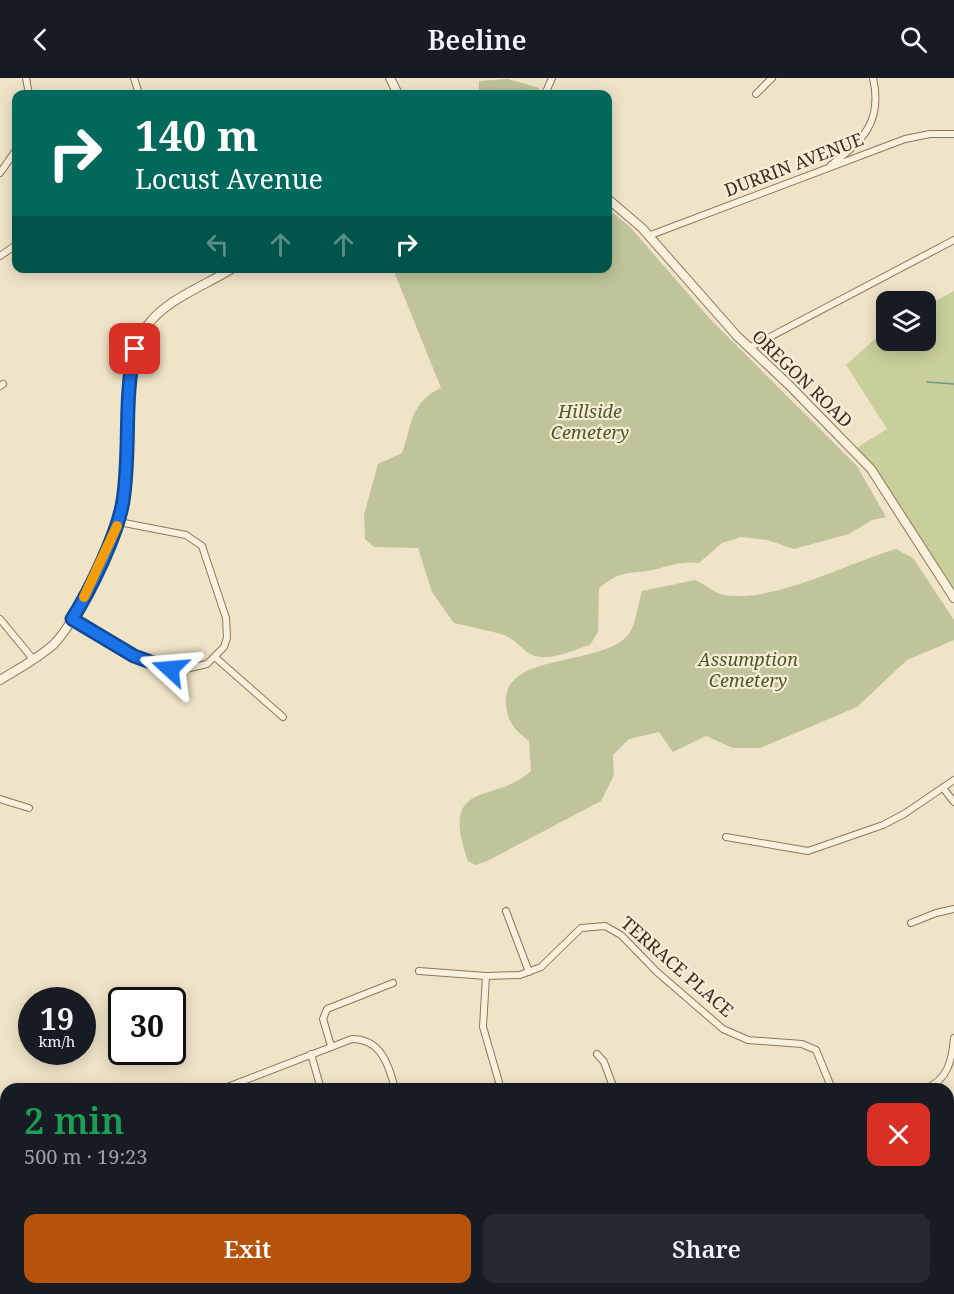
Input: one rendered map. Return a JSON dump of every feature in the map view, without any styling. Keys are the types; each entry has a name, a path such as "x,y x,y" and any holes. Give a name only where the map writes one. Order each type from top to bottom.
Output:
{"street":[{"path":"756,94 772,78"},
{"path":"825,169 857,145 867,131 876,105 873,78"},
{"name":"DURRIN AVENUE","path":"648,236 905,139 930,134 954,134"},
{"path":"0,173 12,156"},
{"name":"OREGON ROAD","path":"612,203 648,236 750,348 871,469 954,598"},
{"path":"750,348 954,240"},
{"path":"0,681 52,646 72,619 119,522 124,499 128,386 139,338 147,325 170,304 224,273"},
{"path":"72,619 134,656 177,671 199,668 216,658 227,638 226,618 202,546 186,536 119,522"},
{"path":"0,619 33,659"},
{"path":"216,658 283,717"},
{"path":"726,837 808,851 883,825 904,814 954,780"},
{"path":"943,788 954,802"},
{"path":"0,799 30,808"},
{"path":"911,923 954,909"},
{"path":"506,911 529,972"},
{"name":"TERRACE PLACE","path":"419,971 486,976 508,976 529,972 552,959 581,928 595,925 613,928 657,972 723,1029 748,1040 802,1044 816,1050 830,1083"},
{"path":"486,976 483,1027 499,1083"},
{"path":"331,1046 324,1015 327,1010 393,983"},
{"path":"935,1083 949,1067 954,1038"},
{"path":"237,1083 352,1039 373,1045 387,1061 393,1083"},
{"path":"311,1054 319,1083"},
{"path":"597,1054 604,1062 612,1083"}],"green space":[{"path":"508,79 539,88 539,90 479,90 479,81"},
{"name":"Hillside Cemetery","path":"612,212 630,227 711,320 857,466 886,517 872,520 849,534 794,549 767,540 741,537 722,543 699,563 680,563 619,575 599,588 598,632 590,645 560,655 545,657 530,654 504,635 454,623 432,592 418,548 374,547 365,539 364,515 378,464 402,453 418,407 423,400 441,388 395,273 612,273"},
{"path":"954,291 954,597 856,448 887,429 846,365 876,338 876,351 936,351 936,301"},
{"name":"Assumption Cemetery","path":"896,549 913,558 954,620 954,640 907,660 857,707 760,748 733,748 706,736 673,752 659,732 629,739 613,755 614,775 601,801 487,861 475,865 468,861 461,834 460,816 465,805 475,797 502,788 531,771 529,741 513,725 508,716 506,704 509,687 519,676 535,668 615,645 631,631 642,591 695,580 724,595 744,596 765,593 788,588"}],"waterway":[{"path":"927,382 954,384"}],"slow traffic":[{"path":"84,597 117,526"}],"route":[{"path":"135,349 128,386 124,499 119,522 72,619 134,656 170,669"}]}
